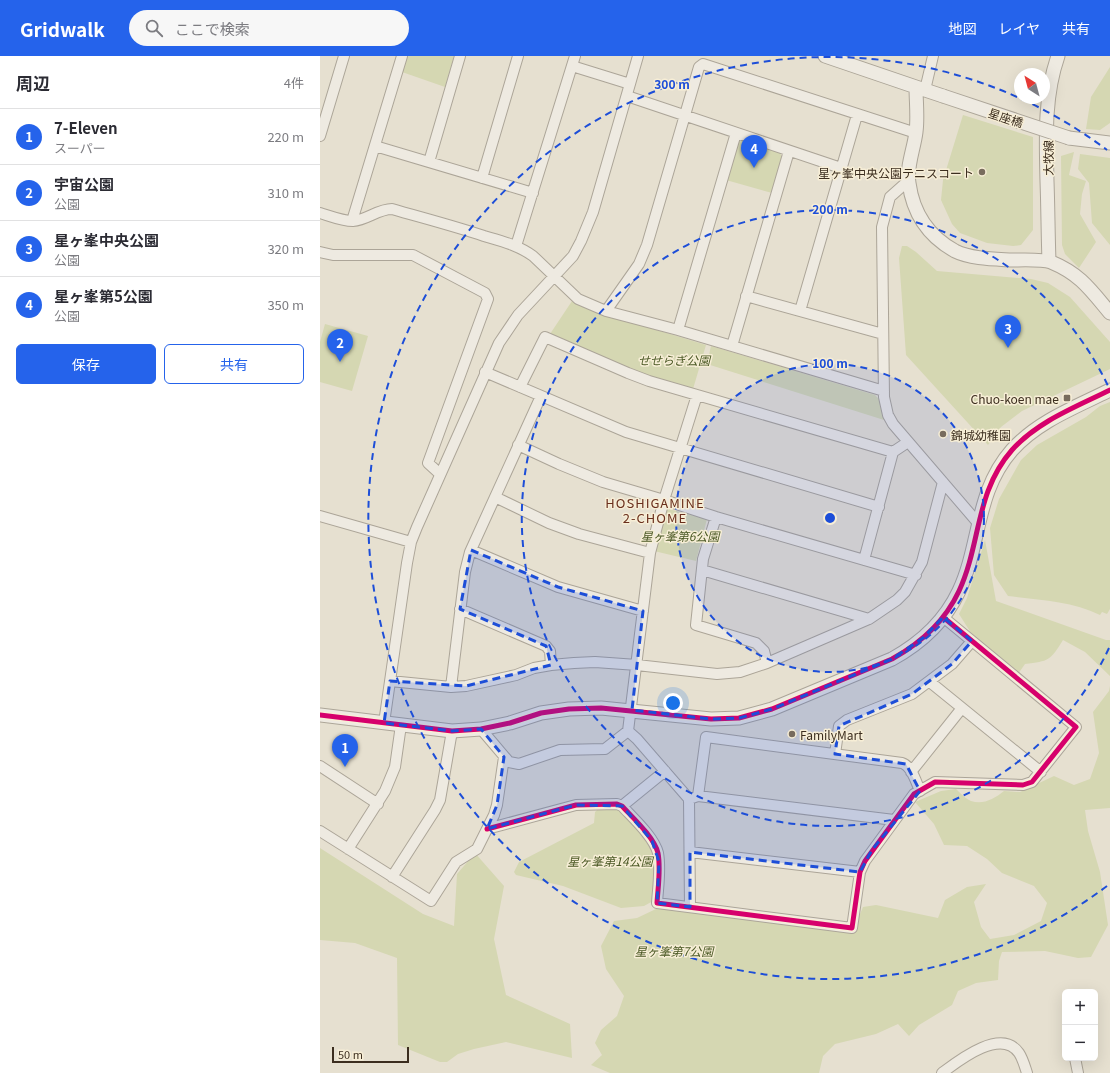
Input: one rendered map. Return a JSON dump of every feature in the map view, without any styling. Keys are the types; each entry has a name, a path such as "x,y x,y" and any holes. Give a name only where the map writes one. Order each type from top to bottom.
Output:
{"street":[{"path":"320,136 344,56"},
{"path":"352,221 402,56"},
{"path":"429,162 460,56"},
{"path":"482,178 518,56"},
{"path":"384,723 403,584 411,542 499,343 509,327 528,304 573,256 587,228 638,56"},
{"name":"星座橋","path":"825,56 1069,138 1110,143"},
{"path":"933,56 920,88 916,133 908,175 912,201 918,216 930,232 955,251 971,256 998,259 1049,261 1072,272 1081,279 1110,312"},
{"name":"大牧線","path":"1049,261 1046,154 1048,108 1049,92 1058,56"},
{"path":"516,246 574,61 630,84"},
{"path":"606,311 639,264 647,245 699,66 702,64 916,133"},
{"path":"627,96 840,168"},
{"path":"800,311 856,114"},
{"path":"678,330 736,133"},
{"path":"375,146 533,193"},
{"path":"732,346 789,151"},
{"path":"908,181 890,197 882,227 884,391 888,416 892,424 978,523"},
{"path":"320,213 352,221 384,209 392,209 516,246 533,256 578,299 606,311 678,330 884,391"},
{"path":"320,252 333,255 412,255 485,293 488,299 428,463 440,474"},
{"path":"746,296 883,334"},
{"path":"520,387 545,337 628,373 697,395 893,452"},
{"path":"485,372 626,432 879,506"},
{"path":"320,715 452,731 481,729 510,723 541,713 569,709 601,708 711,719 727,719 738,718 772,709 892,659 923,638 943,617 959,591 972,552 986,494 1001,466 1012,451 1028,434 1061,414 1110,390"},
{"path":"481,729 509,762 519,764 560,750 605,749 628,731 632,710 650,553 664,500 697,395"},
{"path":"451,687 465,572 471,550 541,396"},
{"path":"864,560 893,452 908,442"},
{"path":"518,445 603,482 716,517 916,575"},
{"path":"390,681 451,687 466,686 516,675 534,668 551,665 595,662 717,674 740,672 768,664 869,619 897,600 905,592 922,562 943,482"},
{"path":"495,497 549,523 579,534 650,553"},
{"path":"320,516 411,542"},
{"path":"716,517 703,559 696,625 756,642 764,651 768,664"},
{"path":"471,550 558,587 643,611"},
{"path":"702,570 869,619"},
{"path":"460,610 546,646 550,651 551,665"},
{"path":"487,829 576,805 617,804 622,806 652,841 657,852 659,862 657,903 852,928 860,872 865,861 914,794 935,782 1023,785 1032,782 1076,727 943,617"},
{"path":"835,754 839,726 846,720 912,694 952,664 972,641"},
{"path":"930,682 1040,772"},
{"path":"911,772 962,708"},
{"path":"348,849 385,791 395,767 401,725"},
{"path":"392,877 440,800 452,731"},
{"path":"628,731 665,771 693,798 894,820"},
{"path":"690,907 690,852 693,798 706,737 906,764 920,791"},
{"path":"320,831 431,901 456,862 477,849 497,805 504,757"},
{"path":"320,766 378,804"},
{"path":"622,806 665,771"},
{"path":"690,852 860,872"},
{"path":"942,1073 962,1058 985,1046 1002,1043 1009,1045 1018,1052 1027,1073"},
{"path":"1076,1061 1078,1073"}],"highlighted area":[{"path":"471,550 558,587 643,611 632,710 711,719 739,718 772,709 892,659 923,638 943,617 972,641 952,664 912,694 839,726 835,754 906,764 920,791 872,850 860,872 690,852 690,907 657,903 659,862 652,841 622,806 576,805 487,829 497,805 504,757 481,729 452,731 384,723 390,681 466,686 551,665 546,646 460,609"}],"green space":[{"path":"406,56 454,56 445,87 402,72"},
{"path":"1110,67 1110,123 1100,130 1086,129 1091,97"},
{"path":"963,115 1033,137 1033,230 1021,245 1013,246 987,243 960,233 952,224 941,200 943,180"},
{"path":"742,139 780,153 782,157 772,193 726,180 738,142"},
{"path":"1074,152 1069,175 1086,181 1082,194 1080,214 1096,242 1079,268 1065,254 1062,245 1061,156"},
{"path":"1080,154 1110,158 1110,245 1092,223 1089,183 1078,169"},
{"path":"902,246 907,246 916,252 937,271 1031,279 1048,283 1070,297 1110,342 1110,369 1022,411 1001,427 988,445 906,355 899,258"},
{"name":"せせらぎ公園","path":"572,301 585,308 706,345 693,389 633,371 550,334"},
{"path":"325,324 368,336 352,391 320,382 320,342"},
{"path":"711,346 875,395 880,400 884,420 707,364"},
{"path":"1110,402 1110,609 1107,614 1102,612 1100,615 1089,610 1067,604 1008,596 994,575 990,528 999,499 1021,460 1037,445 1086,417 1100,406"},
{"name":"星ヶ峯第6公園","path":"665,508 707,519 696,561 654,551"},
{"path":"985,540 996,601 1106,640 1110,640 1110,676 1085,652 1063,640 1052,656 1044,661 1025,664 1018,674 971,633 959,614 967,598"},
{"name":"星ヶ峯第7公園","path":"1110,686 1110,808 1085,810 1088,831 1100,872 1108,925 1091,957 1078,958 1045,951 1002,952 999,961 998,980 976,983 958,991 952,1005 919,1025 909,1036 898,1024 876,1034 835,1044 823,1056 819,1073 610,1073 591,1065 602,1055 595,1043 601,1030 617,1016 624,996 606,969 601,946 614,921 637,918 658,908 855,932 863,907 876,905 938,918 945,900 967,887 986,884 974,902 981,927 990,939 1014,935 1041,921 1047,903 1034,886 1002,873 987,859 967,846 944,845 934,824 915,802 941,791 956,789 971,801 984,802 992,799 1004,791 1020,792 1054,776 1074,785 1090,779 1099,753 1093,712 1109,691"},
{"name":"星ヶ峯第14公園","path":"598,809 619,810 638,831 650,849 654,866 653,901 644,906 621,908 563,886 516,875 514,872 519,862 594,823 595,812"},
{"path":"320,848 423,914 454,926 457,874 475,853 504,886 494,939 506,995 570,1024 572,1058 506,1042 474,1049 458,1054 447,1062 440,1062 398,1045 397,958 355,943 320,940"}],"cycle path":[{"path":"320,715 452,731 481,729 510,723 541,713 569,709 601,708 711,719 739,718 772,709 892,659 913,646 931,630 947,612 959,591 966,573 985,501 991,483 1000,466 1022,440 1045,423 1110,390"},
{"path":"487,829 576,805 617,804 622,806 648,834 656,847 659,865 657,903 852,928 860,872 865,861 914,794 935,782 1023,785 1032,782 1076,727 943,617"}],"place":[{"name":"星ヶ峯第5公園","path":"754,168"},
{"name":"星ヶ峯中央公園テニスコート","path":"982,172"},
{"name":"星ヶ峯中央公園","path":"1008,348"},
{"name":"宇宙公園","path":"340,362"},
{"name":"Chuo-koen mae","path":"1067,398"},
{"name":"錦城幼稚園","path":"943,434"},
{"name":"FamilyMart","path":"792,734"},
{"name":"7-Eleven","path":"345,767"}],"district":[{"name":"HOSHIGAMINE 2-CHOME","path":"655,510"}]}
